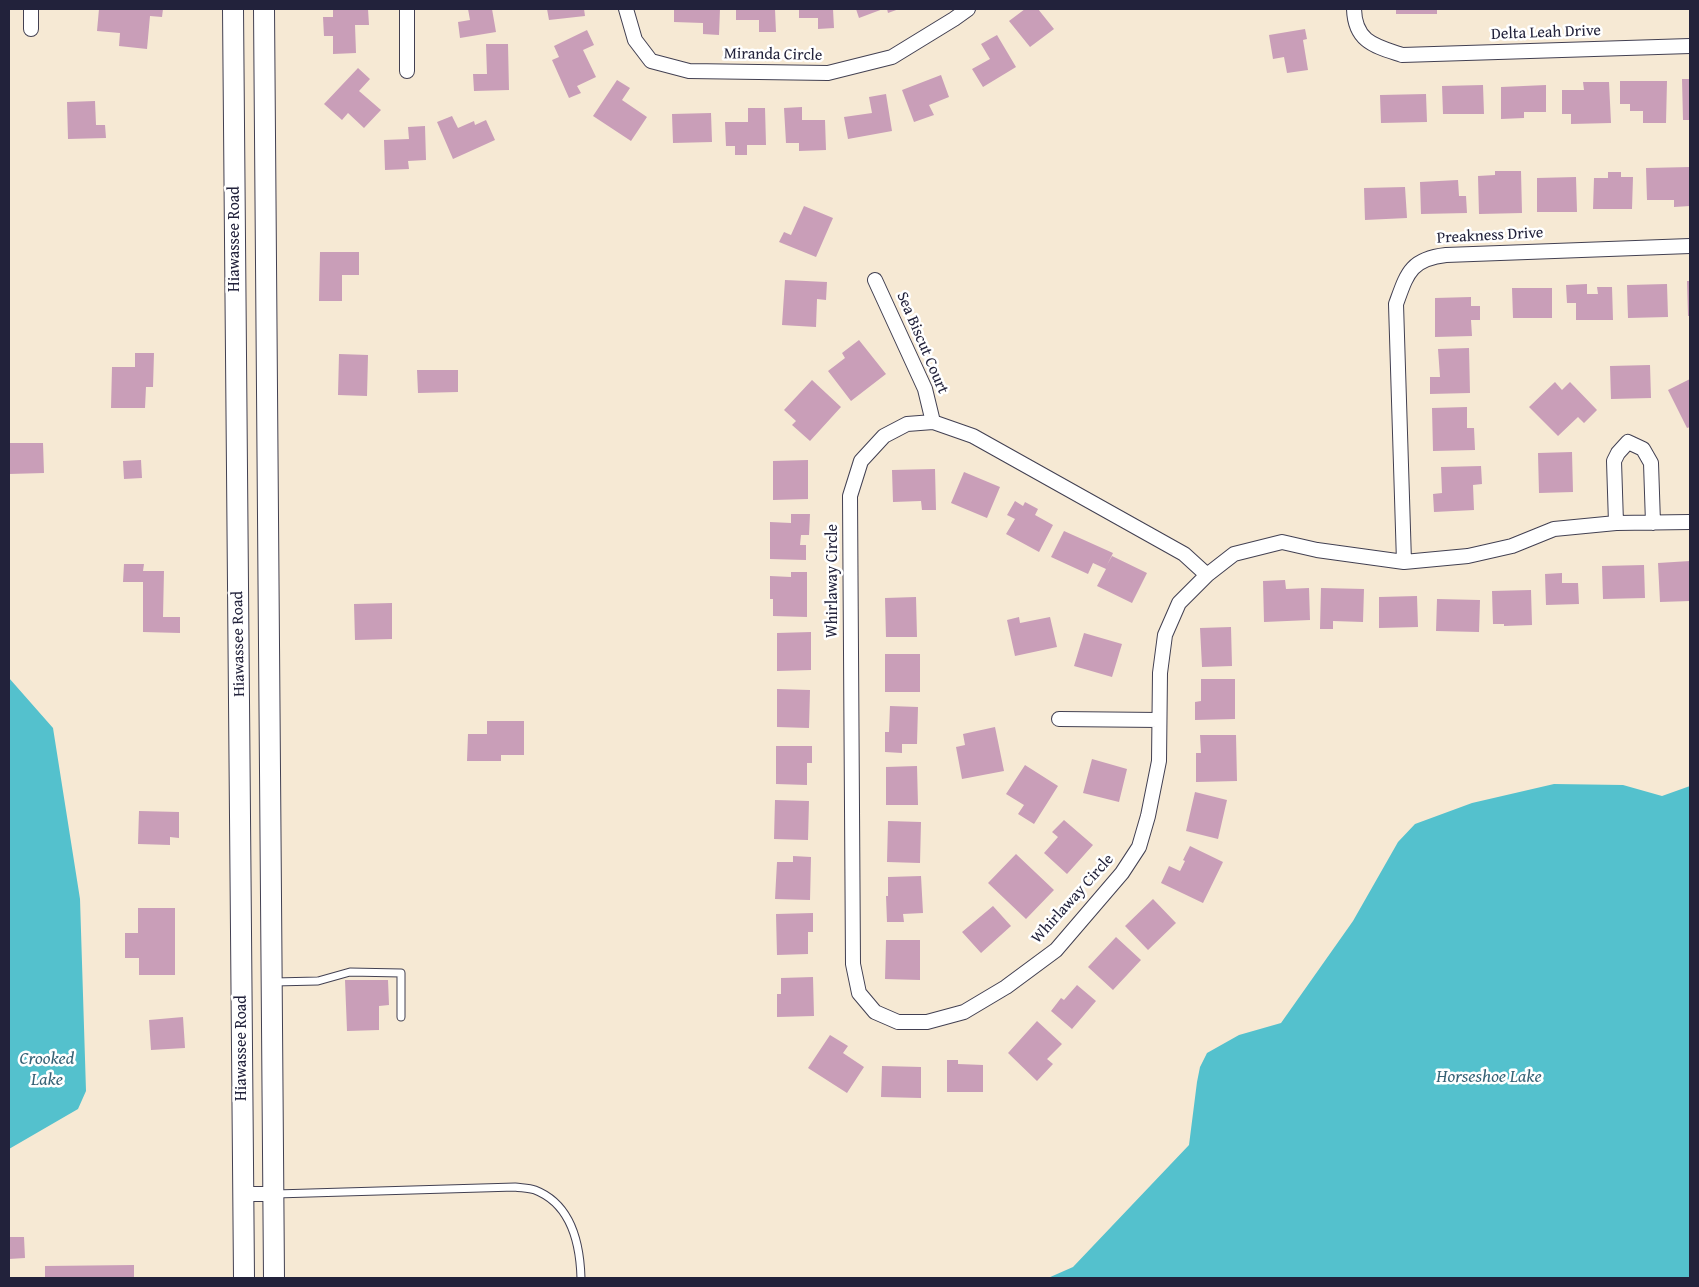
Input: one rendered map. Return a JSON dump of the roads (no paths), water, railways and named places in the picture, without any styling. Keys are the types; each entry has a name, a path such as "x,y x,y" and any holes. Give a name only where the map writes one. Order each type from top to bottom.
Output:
{"street":[{"path":"31,9 31,29"},
{"name":"Hiawassee Road","path":"233,9 244,1278"},
{"name":"Hiawassee Road","path":"264,9 274,1278"},
{"path":"407,9 407,71"},
{"name":"Miranda Circle","path":"626,9 635,40 651,61 689,71 828,73 892,57 954,20 968,9"},
{"name":"Delta Leah Drive","path":"1354,9 1359,32 1375,46 1402,55 1690,46"},
{"name":"Preakness Drive","path":"1404,562 1396,304 1404,282 1414,266 1430,256 1690,246"},
{"name":"Sea Biscut Court","path":"875,280 925,389 933,422"},
{"name":"Whirlaway Circle","path":"933,422 973,436 1176,549 1207,575 1179,603 1165,635 1160,673 1158,769 1139,847 1122,873 1056,950 1006,987 964,1012 927,1022 898,1022 875,1012 859,993 853,964 850,496 861,461 884,436 906,424 933,422"},
{"path":"1616,523 1614,461 1618,453 1628,442 1643,449 1651,463 1653,523"},
{"path":"1207,575 1234,554 1282,542 1317,550 1404,562 1468,556 1512,546 1554,529 1616,523 1690,522"},
{"path":"1060,719 1159,720"},
{"path":"243,1194 273,1194"}],"lane":[{"path":"271,982 318,981 350,972 401,973 401,1017"},
{"path":"273,1194 515,1187 533,1190 549,1197 563,1211 576,1237 581,1278"}],"water":[{"name":"Crooked Lake","path":"9,678 53,728 80,899 86,1091 78,1109 9,1149"},
{"name":"Horseshoe Lake","path":"1554,784 1623,785 1662,796 1690,786 1690,1278 1048,1278 1073,1267 1189,1145 1197,1082 1200,1067 1207,1053 1239,1035 1281,1023 1353,921 1398,842 1415,824 1472,803"}]}
